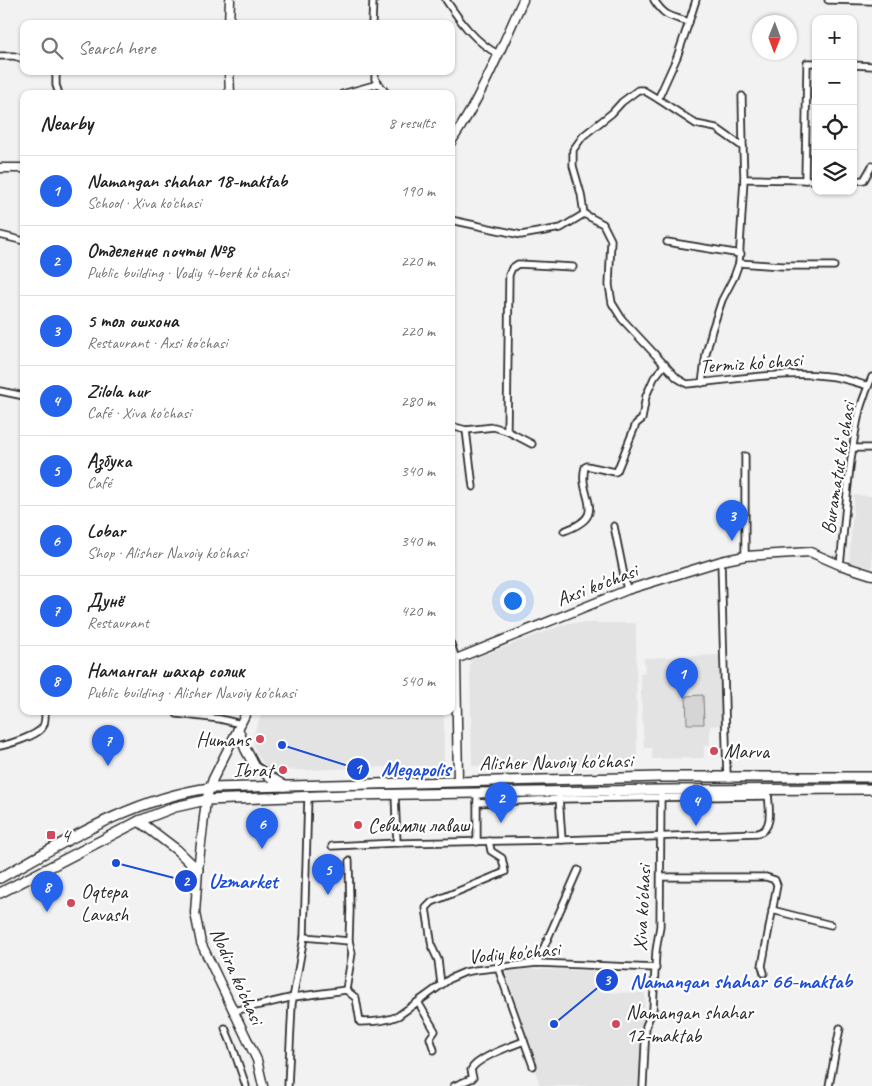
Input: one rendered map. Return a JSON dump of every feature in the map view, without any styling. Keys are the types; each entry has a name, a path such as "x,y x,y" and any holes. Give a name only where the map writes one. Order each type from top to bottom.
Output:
{"main road":[{"path":"239,727 246,750 256,768 285,786"},
{"name":"Alisher Navoiy ko'chasi","path":"0,878 79,834 124,812 155,800 188,791 210,788 728,777 872,777"},
{"name":"Alisher Navoiy ko'chasi","path":"0,893 139,821 175,807 206,800 395,794 768,793 872,789"},
{"path":"139,821 177,850 198,870"}],"street":[{"path":"227,20 230,0"},
{"path":"372,20 373,0"},
{"path":"446,0 460,22 482,43 498,54"},
{"path":"455,135 478,96 523,0"},
{"path":"654,0 666,15 689,22"},
{"path":"658,99 677,57 696,0"},
{"path":"828,0 872,1"},
{"path":"0,56 20,58"},
{"path":"805,180 807,63 812,63"},
{"path":"857,65 872,66"},
{"path":"56,75 58,90"},
{"path":"229,75 230,90"},
{"path":"374,75 378,84 384,90"},
{"path":"356,90 378,84"},
{"path":"455,221 521,235 561,228 584,214 572,156 578,141 612,113 628,96 638,90 643,90 694,122 716,128 743,147"},
{"path":"702,383 712,330 722,300 734,277 741,254 744,179 742,96"},
{"path":"857,181 865,180 872,166"},
{"path":"0,168 20,168"},
{"path":"744,179 812,180"},
{"name":"Termiz koʻchasi","path":"584,214 604,224 610,240 608,285 612,303 622,319 682,382 687,384 732,378 802,374 828,376 868,386"},
{"path":"0,236 20,241"},
{"path":"667,242 741,254"},
{"path":"739,263 782,266 834,266"},
{"path":"507,431 509,274 512,268 518,264 574,267"},
{"path":"564,531 579,525 588,514 590,506 584,486 584,467 618,471 636,424 642,418 646,396 654,378 665,364"},
{"name":"Buramatut koʻchasi","path":"840,566 847,486 853,448 860,408 872,376"},
{"path":"0,391 20,395"},
{"path":"455,427 466,430 494,427 507,431 532,444"},
{"path":"466,430 473,487"},
{"path":"853,448 872,448"},
{"path":"745,456 745,556"},
{"path":"614,526 627,590"},
{"name":"Axsi ko'chasi","path":"456,659 627,590 721,561 745,556 810,552 840,566 872,575"},
{"path":"721,561 728,777"},
{"path":"455,656 457,676 458,782"},
{"path":"0,746 24,738 42,729 45,723 45,715"},
{"path":"186,715 220,719 239,727"},
{"name":"Nodira ko'chasi","path":"245,715 213,779 206,800 195,913 201,943 257,1060 263,1086"},
{"path":"476,793 477,842"},
{"path":"332,846 758,833 764,832 767,829 769,820 768,793"},
{"path":"395,794 397,843"},
{"name":"Xiva ko'chasi","path":"643,1086 646,1026 653,1009 660,926 661,794"},
{"path":"476,803 559,795 562,840"},
{"path":"288,1086 291,1015 304,937 308,796"},
{"path":"442,984 438,960 432,947 426,908 432,902 505,872 502,858 491,851 489,842"},
{"path":"234,1011 294,997 346,990 352,953 349,941 349,861"},
{"path":"537,963 578,870"},
{"path":"661,877 773,878 777,885 762,966 764,973"},
{"path":"772,910 831,925"},
{"path":"304,937 349,941"},
{"name":"Vodiy ko'chasi","path":"346,990 356,998 359,1020 362,1022 393,1019 442,984 465,972 537,963 656,968"},
{"path":"498,968 533,1066"},
{"path":"418,1002 435,1031 430,1038 434,1050"},
{"path":"225,1028 246,1086"},
{"path":"829,1086 840,1028"},
{"path":"454,1086 472,1079 472,1067 492,1054 524,1041"}],"shaded area":[{"path":"854,495 872,496 872,568 849,562"},
{"path":"568,623 636,623 637,763 472,766 470,660"},
{"path":"721,655 724,725 710,726 710,745 704,746 704,758 652,759 652,748 644,748 640,673 645,673 644,658"},
{"path":"703,695 704,724 687,724 686,696"},
{"path":"261,715 444,715 444,765 278,771 267,769 256,752 252,738"},
{"path":"535,969 599,971 599,992 645,993 643,1086 540,1086 506,971"}],"place":[{"name":"5 тол ошхона","path":"732,541"},
{"name":"Namangan shahar 18-maktab","path":"682,699"},
{"name":"Humans","path":"260,739"},
{"name":"Megapolis","path":"282,745"},
{"name":"Marva","path":"714,751"},
{"name":"Дунё","path":"108,766"},
{"name":"Ibrat","path":"283,770"},
{"name":"Отделение почты №8","path":"501,823"},
{"name":"Севимли лаваш","path":"358,825"},
{"name":"Zilola nur","path":"696,826"},
{"name":"4","path":"51,835"},
{"name":"Lobar","path":"262,849"},
{"name":"Uzmarket","path":"116,863"},
{"name":"Азбука","path":"328,895"},
{"name":"Oqtepa Lavash","path":"71,903"},
{"name":"Наманган шахар солик","path":"47,912"},
{"name":"Namangan shahar 66-maktab","path":"554,1024"},
{"name":"Namangan shahar 12-maktab","path":"616,1024"}]}
